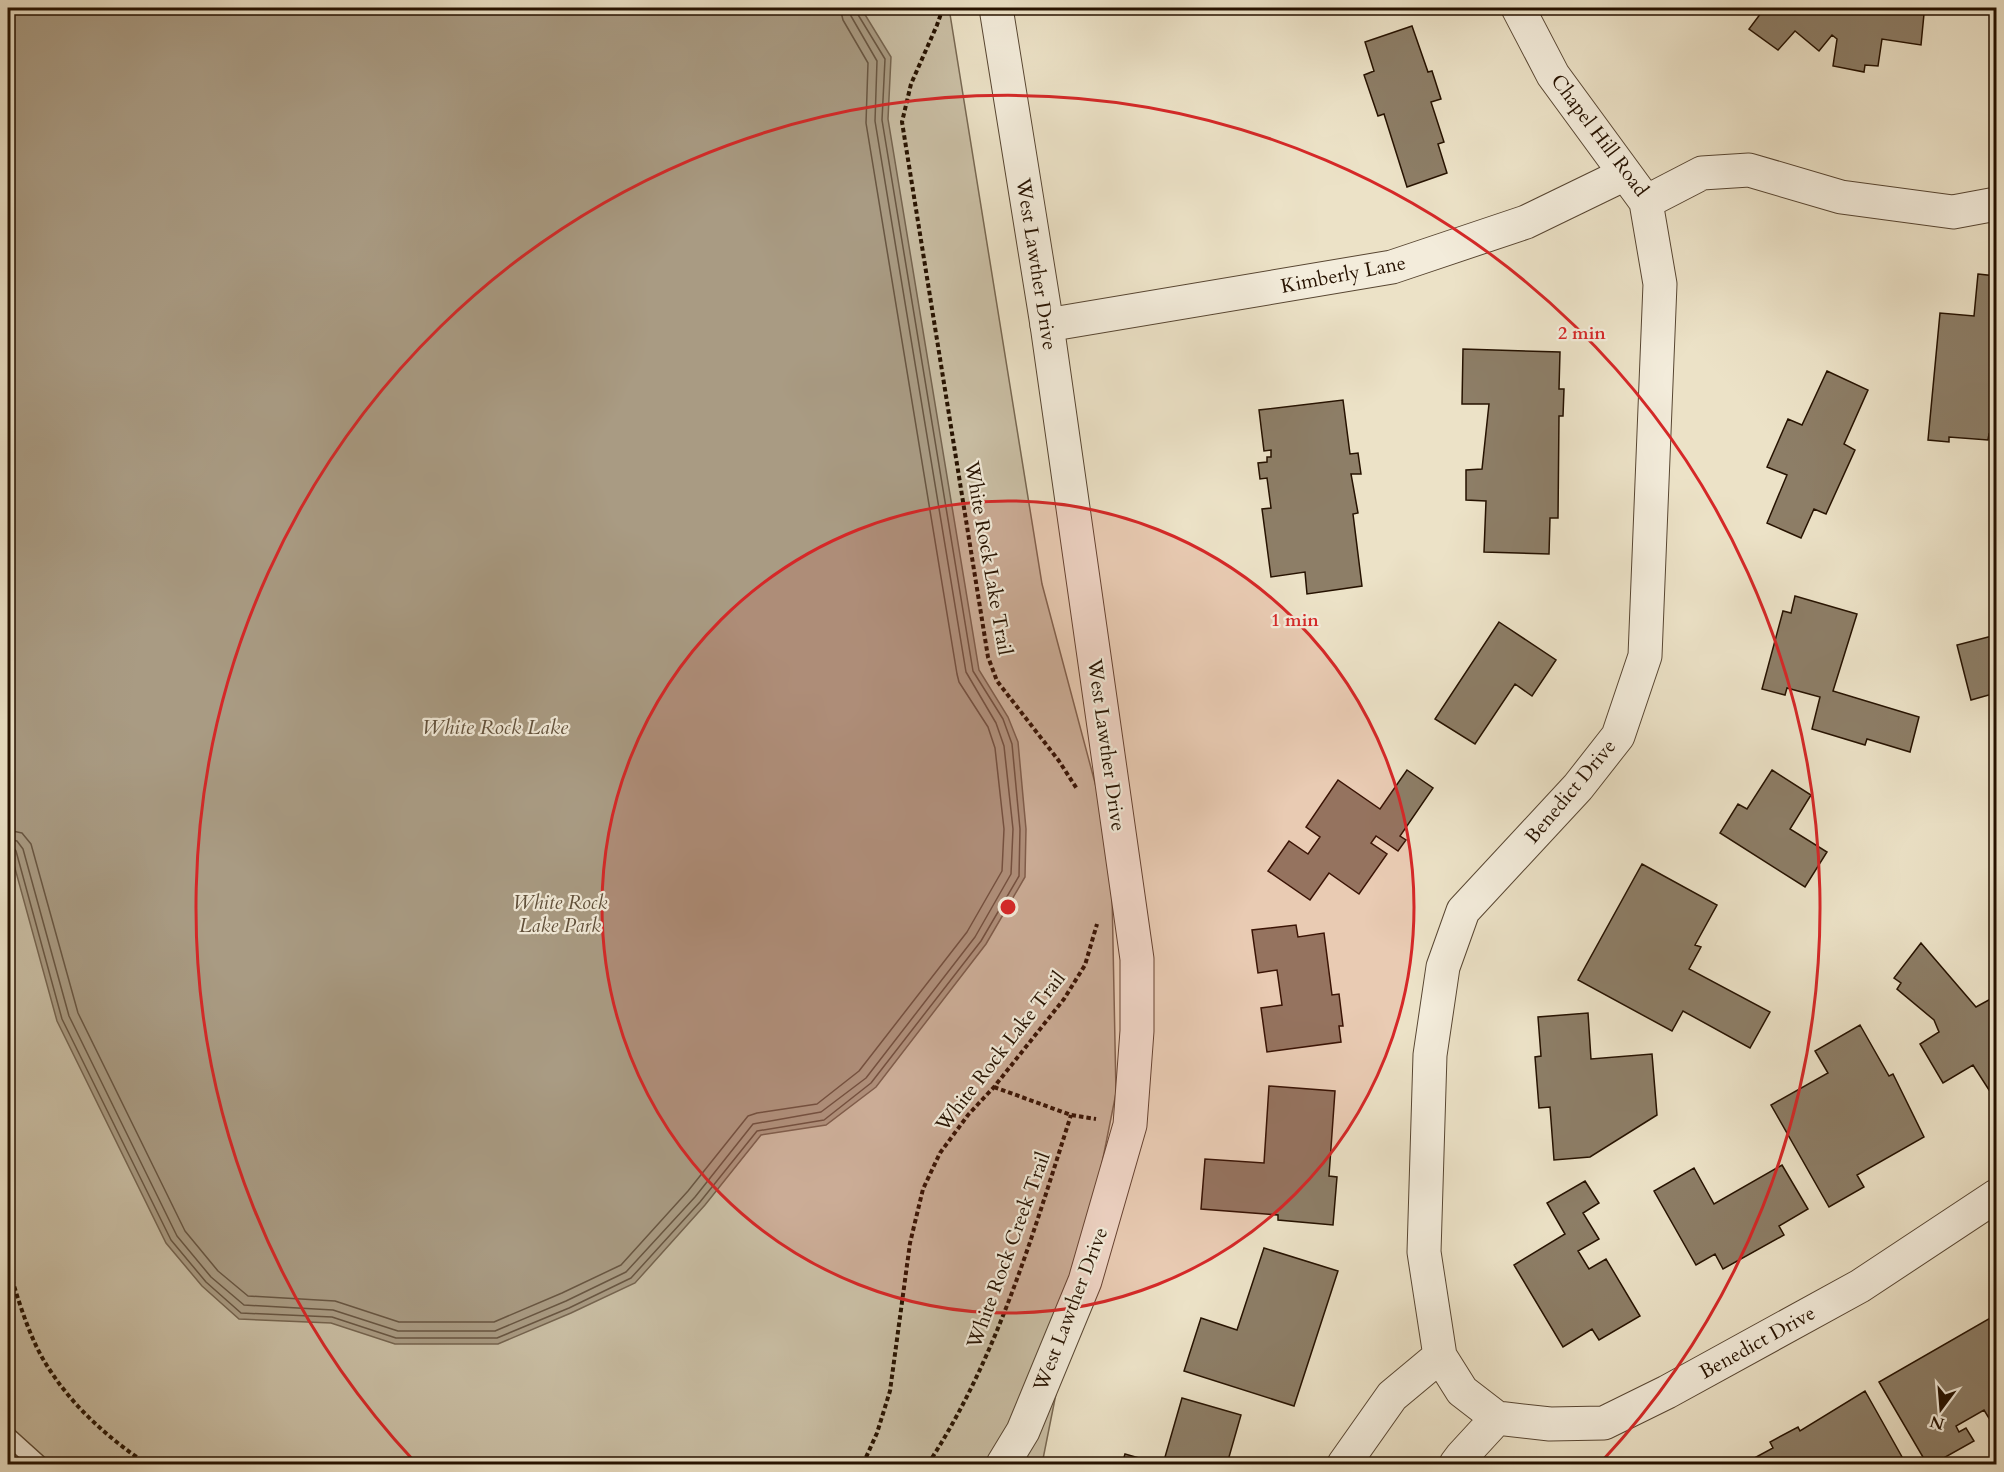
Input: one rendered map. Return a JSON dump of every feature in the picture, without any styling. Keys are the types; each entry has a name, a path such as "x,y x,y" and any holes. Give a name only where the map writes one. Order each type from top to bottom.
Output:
{"street":[{"name":"West Lawther Drive","path":"996,8 1047,325 1137,959 1137,1031 1130,1125 1085,1281 1023,1431 1003,1464"},
{"name":"Chapel Hill Road","path":"1518,8 1553,75 1646,202 1702,173 1749,170 1841,197 1942,211 1953,212 1996,204"},
{"name":"Kimberly Lane","path":"1047,325 1392,267 1526,222 1625,174"},
{"name":"Benedict Drive","path":"1646,202 1660,284 1645,656 1618,736 1578,787 1463,911 1443,967 1430,1055 1424,1252 1440,1356 1462,1391 1497,1418 1550,1424 1604,1423 1667,1392 1860,1286 1996,1196"},
{"path":"1344,1464 1392,1396 1440,1356"},
{"path":"1456,1464 1497,1418"}],"lane":[{"path":"8,1436 39,1464"}],"path":[{"name":"White Rock Lake Trail","path":"943,8 911,84 902,122 988,657 997,681 1059,760 1076,786 1079,795"},
{"name":"White Rock Lake Trail","path":"863,1464 877,1433 890,1391 910,1243 923,1189 940,1153 968,1115 994,1087 1064,999 1085,965 1096,925 1096,915"},
{"name":"White Rock Creek Trail","path":"928,1464 948,1433 979,1372 1028,1250 1071,1115 994,1087"},
{"path":"8,1269 34,1341 57,1380 82,1411 134,1456 147,1464"}],"green space":[{"name":"White Rock Lake","path":"8,8 949,8 1042,584 1111,843 1116,1093 1042,1464 8,1464"}],"water":[{"name":"White Rock Lake","path":"8,8 861,8 891,57 888,119 979,670 1008,717 1018,742 1026,829 1025,877 986,944 876,1087 826,1125 761,1135 705,1205 635,1283 498,1344 395,1344 331,1323 239,1319 202,1286 166,1243 57,1021 8,843"}],"building":[{"path":"1762,8 1913,8 1912,13 1924,14 1921,45 1882,39 1878,66 1865,65 1864,72 1833,66 1837,39 1832,35 1819,51 1795,31 1778,50 1749,29 1764,9"},
{"path":"1412,26 1428,72 1432,71 1441,99 1431,102 1444,142 1438,144 1447,173 1407,187 1384,114 1378,116 1364,75 1374,71 1365,42"},
{"path":"1978,274 1996,276 1996,419 1994,419 1993,435 1989,434 1988,440 1949,437 1949,442 1928,440 1940,313 1974,316"},
{"path":"1463,349 1560,352 1559,389 1564,389 1563,416 1559,416 1558,518 1550,518 1549,554 1484,552 1486,501 1466,500 1466,470 1482,469 1489,404 1462,404"},
{"path":"1827,371 1868,390 1844,444 1855,450 1826,514 1814,509 1801,538 1767,523 1787,475 1767,467 1788,419 1802,425"},
{"path":"1343,400 1350,454 1358,453 1361,474 1351,474 1358,513 1353,514 1362,586 1307,594 1305,572 1271,577 1262,509 1271,508 1267,478 1260,479 1258,463 1267,462 1267,457 1271,457 1271,450 1264,451 1259,410"},
{"path":"1795,596 1857,614 1833,691 1919,717 1910,752 1867,739 1865,745 1812,729 1820,697 1787,688 1785,695 1762,689 1783,611 1791,613"},
{"path":"1499,622 1556,660 1532,696 1515,684 1475,744 1435,719"},
{"path":"1996,635 1996,693 1971,700 1957,645"},
{"path":"1407,770 1433,788 1400,836 1406,840 1398,851 1376,836 1371,843 1387,854 1359,894 1329,873 1310,900 1268,871 1289,841 1308,854 1320,837 1306,827 1338,780 1380,809"},
{"path":"1772,770 1811,795 1790,829 1827,852 1805,887 1720,833 1738,804 1747,809"},
{"path":"1642,864 1717,905 1695,945 1701,947 1689,969 1770,1012 1750,1048 1683,1011 1672,1031 1578,980"},
{"path":"1296,925 1298,937 1324,933 1332,995 1339,994 1343,1026 1339,1026 1341,1042 1267,1052 1261,1008 1282,1005 1277,970 1258,973 1252,930"},
{"path":"1921,943 1976,1007 1996,996 1996,1086 1989,1090 1973,1065 1943,1083 1920,1044 1939,1032 1934,1020 1897,989 1901,983 1894,978"},
{"path":"1588,1013 1591,1059 1652,1054 1657,1115 1590,1157 1554,1160 1550,1107 1539,1108 1535,1057 1541,1056 1538,1017"},
{"path":"1860,1025 1889,1076 1893,1074 1924,1137 1857,1175 1864,1187 1829,1207 1771,1105 1828,1073 1815,1051"},
{"path":"1269,1086 1335,1091 1329,1176 1337,1177 1333,1225 1278,1220 1278,1215 1201,1209 1205,1159 1264,1163"},
{"path":"1782,1165 1808,1209 1779,1226 1784,1235 1723,1269 1715,1254 1696,1265 1654,1191 1694,1168 1714,1204"},
{"path":"1585,1181 1599,1203 1583,1213 1599,1239 1578,1251 1589,1269 1606,1259 1640,1316 1599,1340 1592,1329 1563,1347 1514,1265 1565,1234 1547,1203"},
{"path":"1264,1248 1338,1271 1294,1406 1184,1371 1201,1318 1237,1330"},
{"path":"1992,1317 1996,1325 1996,1427 1984,1410 1956,1426 1959,1432 1966,1428 1974,1441 1933,1464 1927,1464 1879,1382"},
{"path":"1865,1391 1906,1464 1749,1464 1747,1462 1773,1448 1770,1442 1798,1427 1800,1431"},
{"path":"1182,1398 1241,1415 1227,1464 1163,1464"},
{"path":"1125,1454 1160,1464 1122,1464"}],"park label":[{"name":"White Rock Lake Park","path":"560,914"}]}
